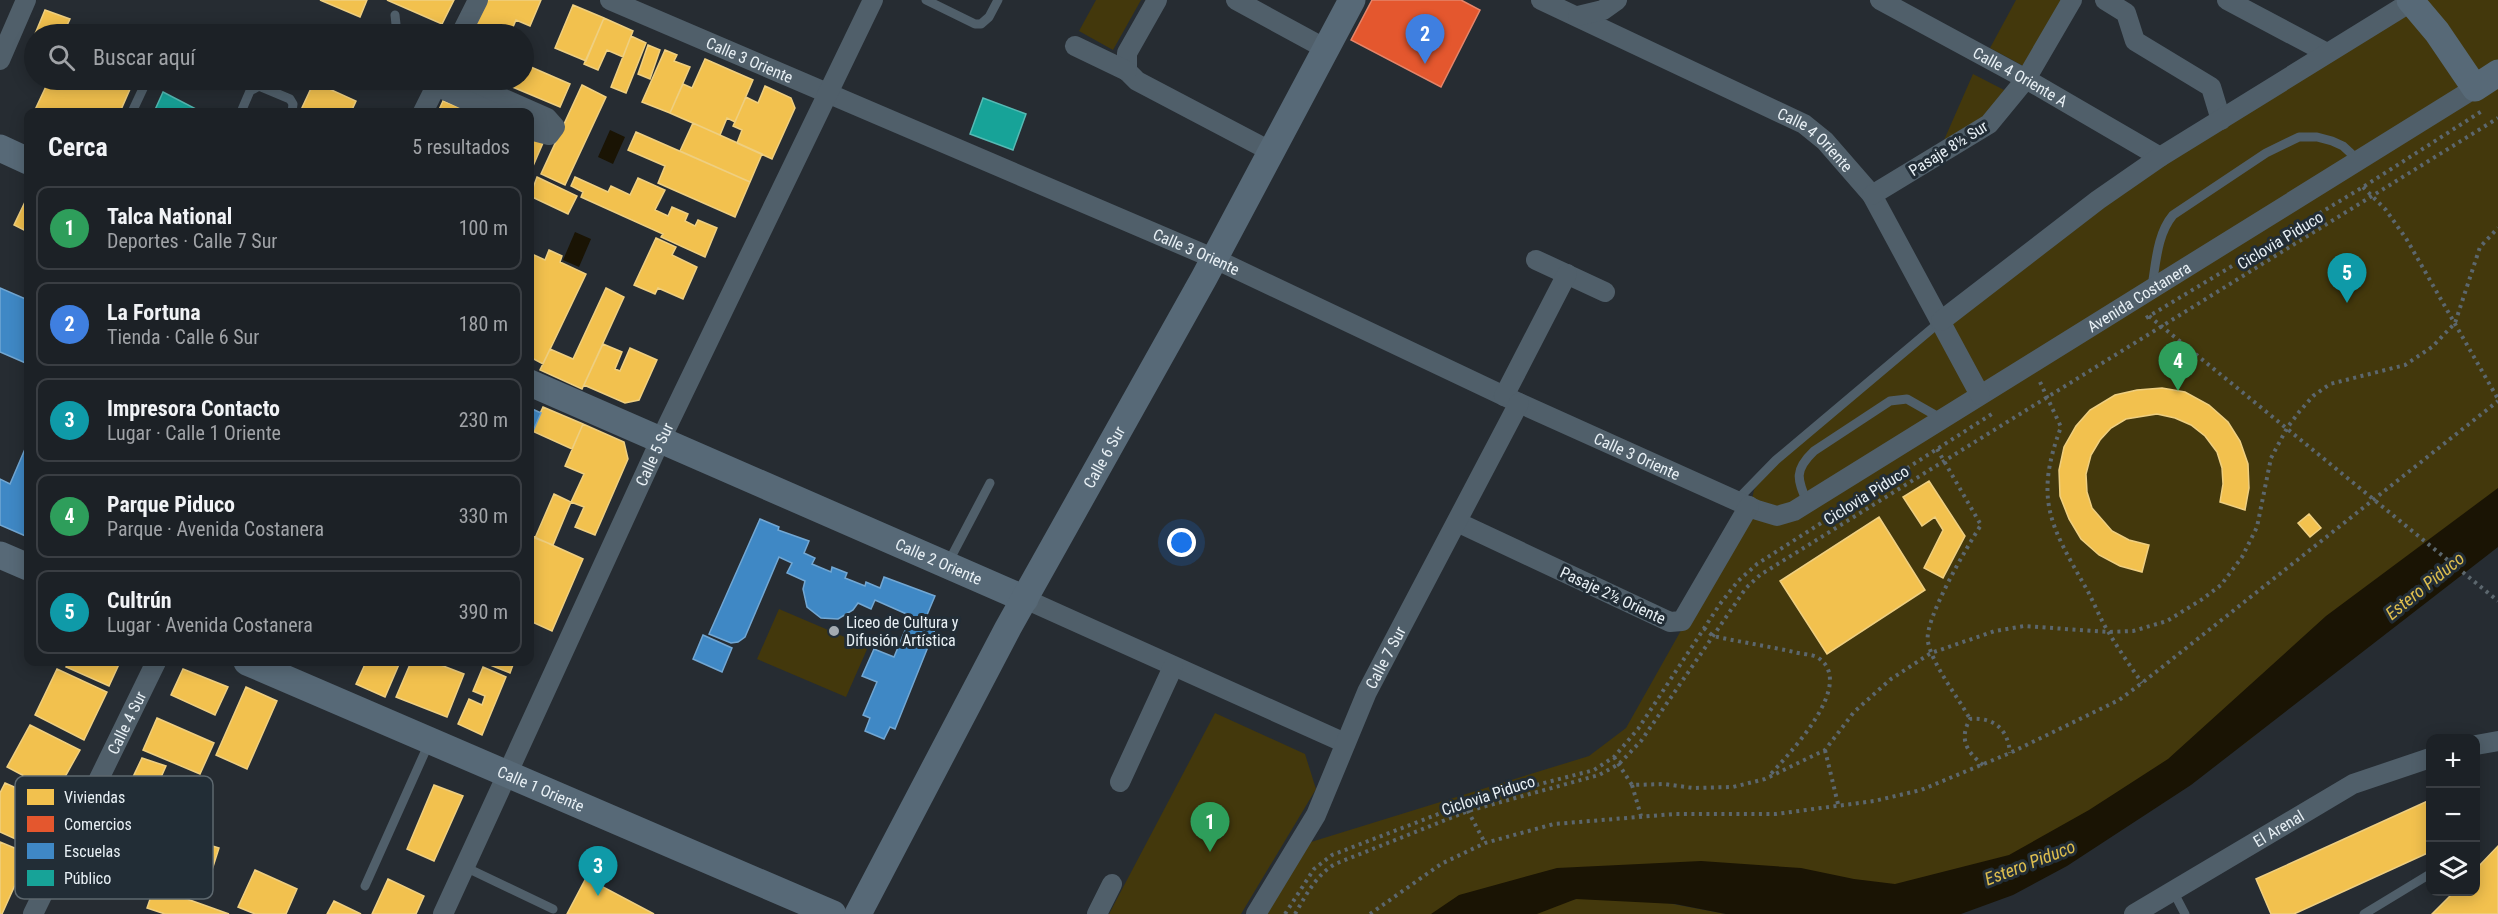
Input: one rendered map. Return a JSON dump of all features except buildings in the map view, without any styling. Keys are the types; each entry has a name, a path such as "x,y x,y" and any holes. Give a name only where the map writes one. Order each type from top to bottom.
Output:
{"street":[{"path":"0,60 26,0"},
{"path":"466,24 478,0"},
{"name":"Calle 3 Oriente","path":"610,0 1215,259 1511,399 1777,516"},
{"name":"Calle 5 Sur","path":"443,914 660,441 873,0"},
{"path":"1127,71 1127,53 1157,0"},
{"path":"1236,0 1326,49"},
{"name":"Calle 6 Sur","path":"858,914 1025,599 1215,259 1352,0"},
{"name":"Calle 4 Oriente","path":"1541,0 1804,124 1825,141 1872,195 1980,395"},
{"path":"1578,16 1603,10 1617,0"},
{"name":"Calle 4 Oriente A","path":"1882,0 2026,79 2160,157"},
{"name":"Pasaje 8½ Sur","path":"1872,195 1989,124 2026,79 2072,0"},
{"path":"2105,0 2132,6 2135,41 2211,87 2221,120"},
{"path":"2227,0 2327,53"},
{"path":"1941,321 2098,200 2160,157 2412,0 2437,32 2481,98"},
{"path":"1075,46 1127,71 1137,81 1272,152"},
{"name":"Avenida Costanera","path":"1777,516 1794,511 2357,159 2481,98 2498,73"},
{"path":"425,108 434,90"},
{"path":"450,90 484,108"},
{"path":"484,90 524,108"},
{"path":"534,112 547,118 555,127 549,135 534,131"},
{"path":"0,148 24,159"},
{"path":"1536,260 1605,292"},
{"name":"Calle 7 Sur","path":"1256,914 1316,815 1367,692 1457,522 1567,274"},
{"name":"Calle 2 Oriente","path":"534,385 1025,599 1345,743"},
{"name":"Pasaje 2½ Oriente","path":"1457,522 1670,622 1682,621 1743,503"},
{"path":"0,555 24,565"},
{"name":"Calle 4 Sur","path":"100,776 154,666"},
{"name":"Calle 1 Oriente","path":"256,666 833,914"},
{"path":"1120,782 1173,667"},
{"path":"2480,744 2498,741"},
{"name":"El Arenal","path":"2134,914 2353,784 2426,759"},
{"path":"1097,914 1112,884"},
{"name":"Calle 4 Sur","path":"33,914 40,899"}],"lane":[{"path":"926,0 975,24 981,24 989,17 998,0"},
{"path":"395,15 396,24"},
{"path":"134,108 142,90"},
{"path":"243,108 252,90"},
{"path":"269,90 290,99 292,108"},
{"path":"2151,288 2159,245 2167,222 2173,215 2266,153 2299,137 2317,137 2343,146 2357,159"},
{"path":"1743,503 1776,460 1941,321"},
{"path":"1808,502 1798,478 1803,461 1890,401 1907,399 1942,419"},
{"path":"947,565 990,483"},
{"path":"365,886 430,741"},
{"path":"465,867 553,909"},
{"path":"2364,914 2426,876"},
{"path":"2173,891 2185,914"}],"path":[{"path":"2140,322 2363,187 2481,98"},
{"name":"Ciclovia Piduco","path":"1295,914 1314,882 1327,869 1468,811 1590,777 1619,764 1641,741 1746,588 1760,575 2498,118"},
{"path":"1370,914 1441,864 1485,843 1554,824 1641,816 1776,814 1874,801 1921,790 1983,765 2119,700 2374,501 2498,400 2407,240 2386,210 2363,187"},
{"path":"1632,785 1723,787 1765,779 1825,750 1854,712 1891,679 1931,653 1995,631 2024,626 2108,632 2133,631 2167,621 2221,585 2242,557 2257,527 2271,458 2287,428 2313,396 2330,384 2405,365 2432,347 2455,323 2480,247 2498,228"},
{"path":"2149,316 2498,601"},
{"path":"2031,388 2049,376"},
{"path":"2040,382 2061,427 2052,451 2048,475 2046,494 2050,517 2057,537 2108,632 2142,683"},
{"path":"1285,914 1314,870 1332,855 1467,803 1594,770 1614,757 1638,729 1704,628 1738,582 1757,564 2003,406"},
{"path":"1937,449 1982,525 1966,547 1930,621 1927,639 1931,653 1970,719 1964,737 1966,749 1983,765"},
{"path":"1704,628 1713,636 1816,657 1828,671 1829,686 1816,718 1802,740 1765,779"},
{"path":"1970,719 1983,718 2003,729 2009,743 2010,753"},
{"path":"1825,750 1838,804"},
{"path":"1614,757 1632,785 1641,816"},
{"path":"1467,803 1468,811 1485,843"}],"shaded area":[{"path":"1096,0 1141,0 1113,50 1079,31"},
{"path":"2016,0 2069,0 2029,69 1990,48"},
{"path":"2417,0 2498,0 2498,540 2401,611 2248,741 2114,832 1860,914 1545,895 1496,914 1267,914 1311,842 1589,756 1626,728 1750,508 1754,490 1776,460 1941,321 2159,162"},
{"path":"1973,74 2008,92 1979,128 1941,147"},
{"path":"779,609 868,647 846,697 757,659"},
{"path":"1215,713 1305,754 1316,789 1241,914 1109,914"},
{"path":"1597,895 1641,898 1726,914 1522,914 1546,905"}],"water":[{"path":"610,130 625,137 613,164 598,157"},
{"path":"575,232 591,239 579,267 563,260"},
{"name":"Estero Piduco","path":"2498,488 2498,547 2191,785 2067,866 2013,895 1961,914 1726,914 1675,904 1576,899 1537,914 1431,914 1459,895 1557,868 1701,861 1801,868 1854,879 1895,884 2009,855 2089,810 2168,759 2326,616"}],"place":[{"name":"La Fortuna","path":"1425,64"},
{"name":"Cultrún","path":"2347,303"},
{"name":"Parque Piduco","path":"2178,391"},
{"name":"Liceo de Cultura y Difusión Artística","path":"834,631"},
{"name":"Talca National","path":"1210,852"},
{"name":"Impresora Contacto","path":"598,896"}]}
